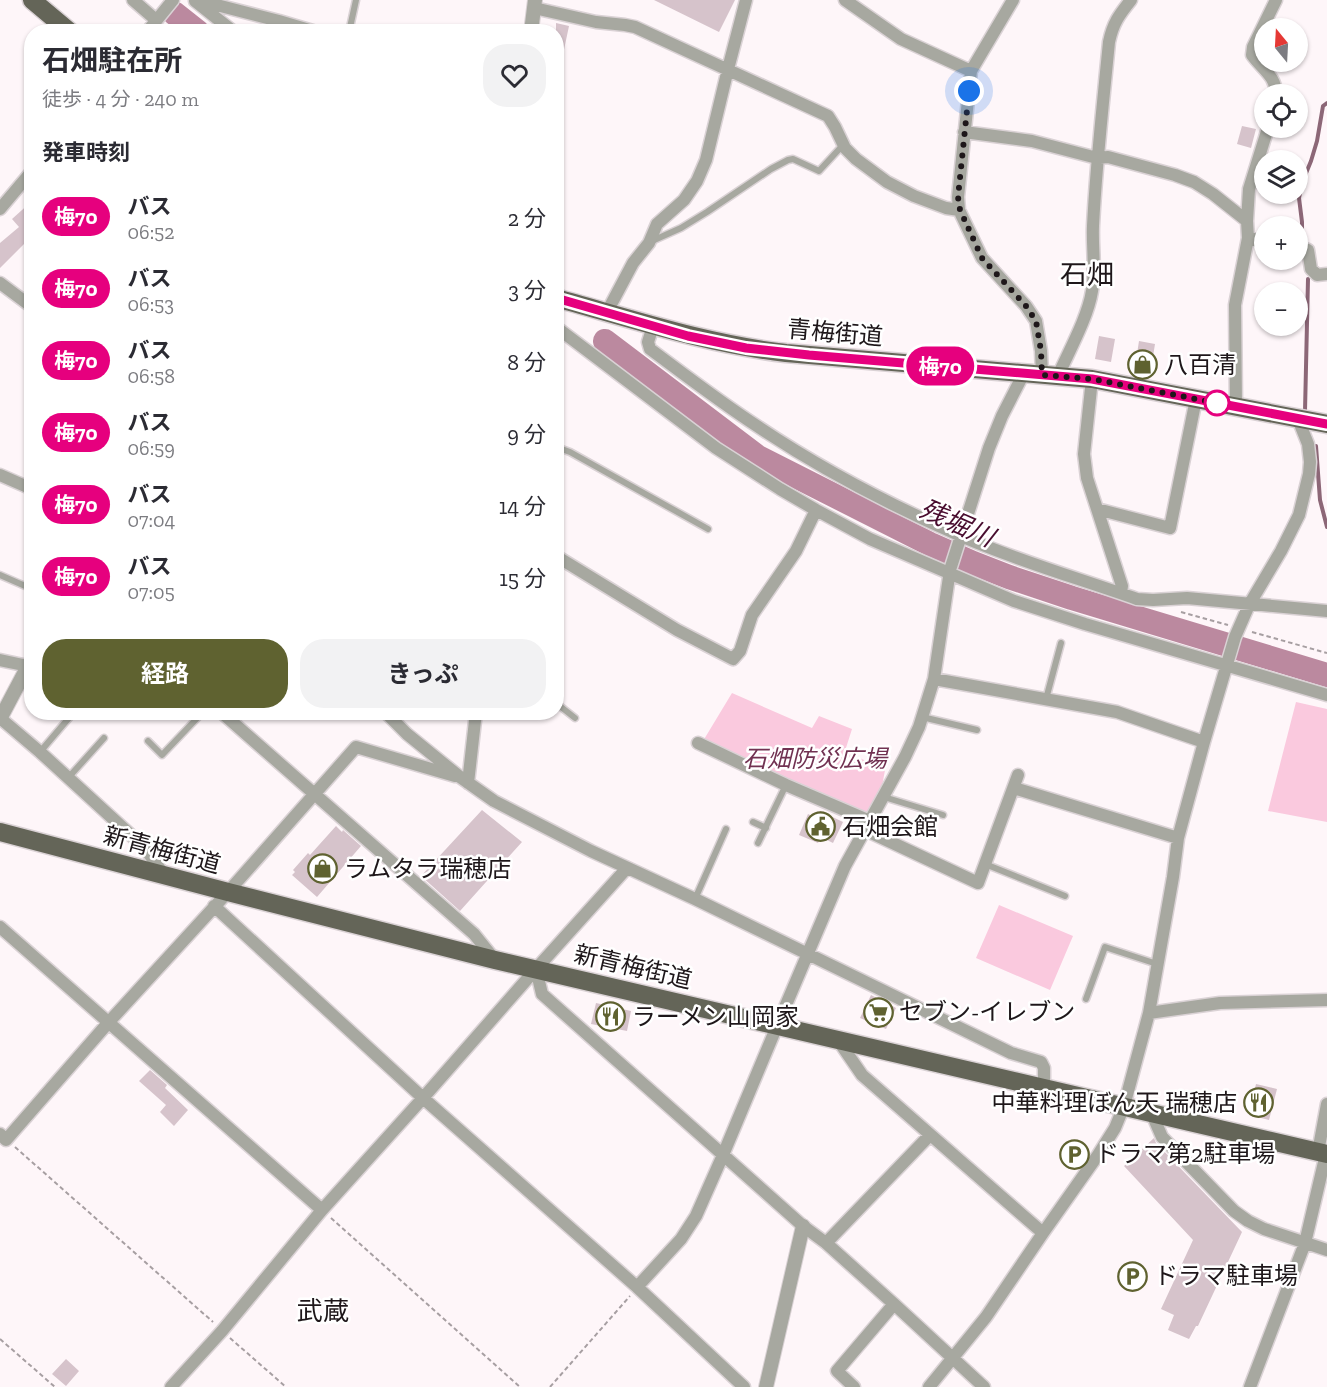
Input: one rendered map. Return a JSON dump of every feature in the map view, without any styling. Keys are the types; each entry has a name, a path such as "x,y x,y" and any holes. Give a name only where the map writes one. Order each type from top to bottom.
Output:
{"main road":[{"path":"32,0 60,24"},
{"name":"青梅街道","path":"564,300 723,344 766,351 1092,379 1327,424"},
{"name":"新青梅街道","path":"0,832 495,960 1324,1154"}],"street":[{"path":"133,0 157,19"},
{"path":"153,24 173,0"},
{"path":"196,0 272,24"},
{"path":"196,0 224,24"},
{"path":"607,312 633,263 649,243 657,224 684,200 697,181 706,160 746,0"},
{"path":"845,0 901,39 971,71"},
{"path":"1013,0 971,71 958,197 960,210 982,258 1026,306 1036,321 1041,351 1050,375"},
{"path":"1050,375 1086,315 1092,291 1097,158 1109,42 1112,28 1131,0"},
{"path":"1275,84 1273,78 1252,55 1253,48 1276,0"},
{"path":"532,24 534,4 596,22 634,27 828,116 845,148 887,182 946,208 960,210"},
{"path":"964,132 1032,141 1097,158 1108,157 1186,178 1201,186 1247,221"},
{"path":"1236,407 1235,305 1248,238 1249,189 1265,138"},
{"path":"0,209 24,180"},
{"path":"1248,238 1254,239"},
{"path":"1308,250 1311,268 1317,275 1327,274"},
{"path":"0,283 24,301"},
{"path":"653,326 648,342 650,349 730,408 849,482 960,537 1137,599 1187,598 1327,611"},
{"path":"564,333 716,448 816,510 870,539 1014,601 1085,624 1228,663 1327,695"},
{"path":"638,1287 681,1239 696,1216 845,866 905,757 922,717 934,679 950,572 960,537 992,440 1024,373"},
{"path":"1092,379 1084,454 1088,478 1122,586 1121,593"},
{"path":"1098,509 1170,528 1196,399"},
{"path":"929,1387 986,1317 1098,1155 1115,1128 1124,1107 1159,965 1178,838 1235,637 1249,605 1299,515 1310,462 1308,444 1298,419"},
{"path":"0,476 24,486"},
{"path":"564,561 677,630 733,659 740,651 752,615 796,551 816,510"},
{"path":"0,660 24,663"},
{"path":"24,675 0,719 146,848 165,875"},
{"path":"934,679 1117,712 1204,742"},
{"path":"230,720 474,934 495,960"},
{"path":"393,720 407,735 464,780 494,801 541,826 1011,1053 1041,1062 1044,1068 1044,1089"},
{"path":"464,780 475,720"},
{"path":"698,743 786,785 978,884 1018,775"},
{"path":"3,1137 228,892 356,747 464,780"},
{"path":"1014,788 1178,838"},
{"path":"171,1387 222,1330 322,1210 627,868"},
{"path":"214,906 423,1098 638,1287 744,1387"},
{"path":"0,927 322,1210"},
{"path":"536,969 542,994 894,1304 984,1387"},
{"path":"1149,1013 1220,1003 1327,999"},
{"path":"838,1040 862,1075 1043,1233"},
{"path":"1250,1387 1305,1243 1324,1154 1327,1104"},
{"path":"1152,1114 1162,1137 1234,1211 1264,1229 1327,1250"},
{"path":"826,1244 930,1135"},
{"path":"766,1387 803,1226"},
{"path":"854,1387 837,1371 894,1304"}],"lane":[{"path":"351,24 356,0"},
{"path":"649,243 707,213 788,160 793,159 819,171 843,145"},
{"path":"564,450 708,529"},
{"path":"0,574 24,585"},
{"path":"1046,699 1061,643"},
{"path":"564,709 575,718"},
{"path":"922,717 977,730"},
{"path":"40,752 67,720"},
{"path":"148,741 162,755 195,720"},
{"path":"68,778 104,738"},
{"path":"758,843 786,785"},
{"path":"883,796 943,815"},
{"path":"753,822 765,828"},
{"path":"695,899 726,829"},
{"path":"985,864 1065,896"},
{"path":"1086,999 1105,947 1159,965"}],"path":[{"path":"1153,600 1162,607 1228,625"},
{"path":"1251,632 1327,653"},
{"path":"3,1137 286,1387"},
{"path":"322,1210 520,1387"},
{"path":"550,1387 638,1287"},
{"path":"0,1339 55,1387"}],"green space":[{"name":"石畑防災広場","path":"732,693 812,728 819,716 852,729 845,751 885,770 881,792 867,817 703,741"},
{"path":"1296,702 1327,709 1327,822 1268,811"},
{"path":"999,905 1073,936 1050,990 976,958"}],"building":[{"path":"654,0 735,0 719,32"},
{"path":"564,25 569,26 564,50"},
{"path":"1242,126 1254,129 1251,148 1237,144"},
{"path":"24,208 24,244 0,268 0,243 19,227 12,219"},
{"path":"1099,336 1115,339 1111,362 1095,359"},
{"path":"1139,341 1155,344 1150,375 1134,373"},
{"path":"482,810 522,842 460,911 421,876"},
{"path":"820,811 843,822 833,843 821,837 818,843 799,835 808,814 816,818"},
{"path":"336,826 361,846 317,897 292,875 295,872 293,870"},
{"path":"871,995 896,1008 886,1029 860,1018"},
{"path":"596,1003 631,1011 627,1031 591,1024"},
{"path":"150,1070 167,1085 165,1088 188,1110 174,1126 160,1112 166,1105 139,1081"},
{"path":"1256,1084 1277,1089 1269,1120 1249,1115"},
{"path":"1154,1138 1156,1143 1242,1232 1198,1326 1189,1339 1168,1330 1174,1315 1161,1309 1193,1240 1124,1166"},
{"path":"66,1359 79,1371 66,1386 52,1374"}],"waterway":[{"name":"残堀川","path":"174,13 188,24"},
{"path":"1301,216 1299,198 1302,183 1317,141 1323,106 1327,103"},
{"path":"1305,411 1308,279"},
{"name":"残堀川","path":"605,341 758,457 930,544 1009,577 1072,598 1327,675"},
{"path":"1316,446 1320,500 1327,527"}],"bus line":[{"name":"梅70","path":"564,300 688,336 746,348 1092,379 1327,424"}],"place":[{"name":"八百清","path":"1143,365"},
{"name":"石畑会館","path":"821,827"},
{"name":"ラムタラ瑞穂店","path":"323,869"},
{"name":"セブン-イレブン","path":"878,1012"},
{"name":"ラーメン山岡家","path":"611,1017"},
{"name":"中華料理ぼん天 瑞穂店","path":"1258,1103"},
{"name":"ドラマ第2駐車場","path":"1074,1154"},
{"name":"ドラマ駐車場","path":"1133,1276"}],"district":[{"name":"石畑","path":"1087,275"},
{"name":"武蔵","path":"323,1311"}],"route":[{"path":"969,91 958,197 960,210 982,258 1026,306 1036,321 1042,375 1092,379 1217,403"}]}
